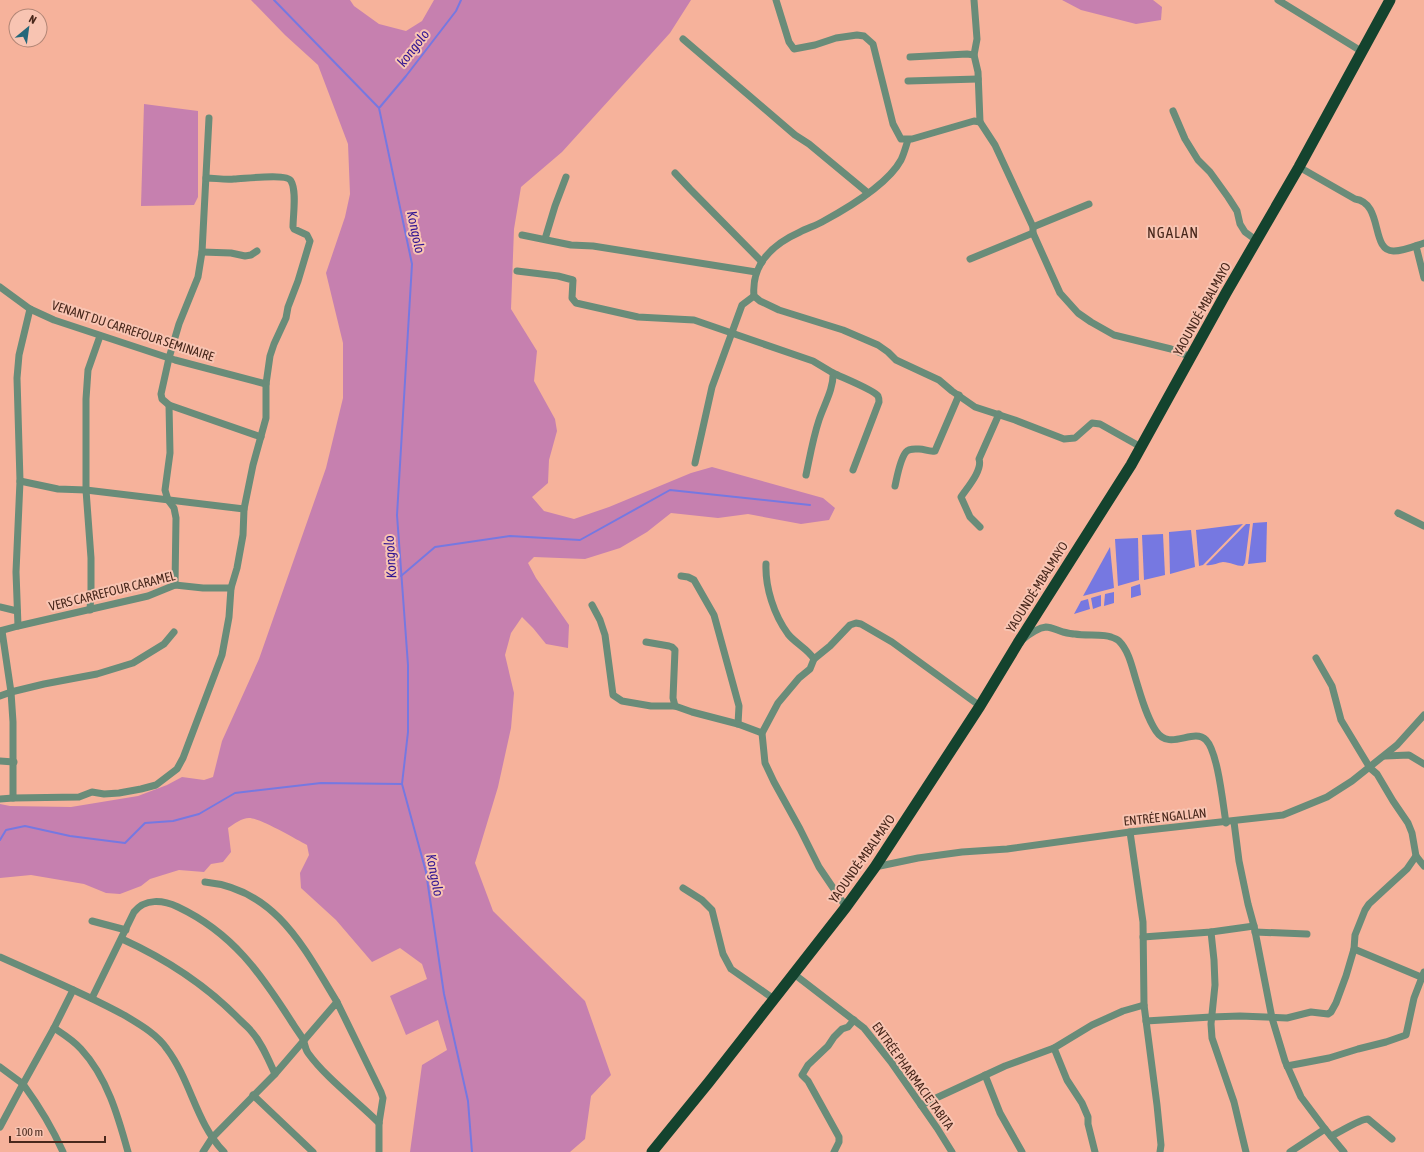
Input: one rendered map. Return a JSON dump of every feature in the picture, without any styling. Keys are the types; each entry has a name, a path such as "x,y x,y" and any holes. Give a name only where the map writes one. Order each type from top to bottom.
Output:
{"highway":[{"name":"YAOUNDÉ-MBALMAYO","path":"652,1152 846,907 875,867 980,706 1018,642 1141,447 1256,240 1299,167 1390,0"}],"street":[{"path":"776,0 789,42 794,49 852,35 864,36 873,44 893,124 902,139 908,140 974,121 980,122"},
{"path":"974,0 977,39 974,55 978,79 980,122 995,145 1060,294 1078,313 1095,325 1114,335 1171,348 1191,358"},
{"path":"1278,0 1361,51"},
{"path":"683,39 795,135 809,144 868,193"},
{"path":"910,57 966,54 974,55"},
{"path":"908,82 978,79"},
{"path":"1173,111 1185,139 1198,160 1210,172 1228,197 1237,211 1240,224 1245,232 1256,240"},
{"path":"209,118 202,252 198,277 182,317 169,358 161,394 162,399 169,405 261,437"},
{"path":"908,140 901,160 887,178 868,193 821,223 799,232 777,244 756,272 753,285 754,296 760,301 779,310 843,330 878,345 896,360 939,380 975,407 999,414 1064,439 1075,438 1092,423 1100,424 1141,447"},
{"path":"1299,167 1355,199 1361,200 1367,204 1372,210 1381,243 1386,248 1393,252 1424,243"},
{"path":"675,173 762,262"},
{"path":"545,239 554,206 566,177"},
{"path":"0,800 13,798 79,797 92,792 104,794 119,793 156,785 177,769 183,758 222,655 229,617 231,588 237,568 243,535 244,508 253,465 266,418 266,384 270,356 286,318 288,307 298,281 310,241 307,235 294,229 293,227 293,192 289,178 206,178"},
{"path":"970,259 1089,204"},
{"path":"522,235 571,245 593,246 756,272"},
{"path":"1416,246 1424,278"},
{"path":"202,252 231,253 245,256 256,252"},
{"path":"516,271 558,276 572,280 572,298 576,303 638,317 694,320 732,332 814,361 833,373 878,395 879,402 854,470"},
{"name":"VENANT DU CARREFOUR SEMINAIRE","path":"0,287 30,309 54,320 169,358 266,384"},
{"path":"695,463 712,387 742,305 754,296"},
{"path":"18,626 16,572 20,481 17,378 19,355 30,309"},
{"path":"90,610 91,558 86,490 86,399 88,370 100,336"},
{"path":"806,475 810,451 819,420 834,380 833,373"},
{"path":"894,486 902,460 907,451 911,449 921,449 930,452 935,451 958,395"},
{"path":"169,405 170,446 165,490 168,500 174,508 176,518 175,585"},
{"path":"980,527 970,517 961,497 979,470 981,464 979,459 999,414"},
{"path":"20,481 58,489 86,490 244,508"},
{"path":"1398,513 1424,526"},
{"path":"766,564 765,578 773,605 780,621 788,633 811,655 814,660"},
{"path":"681,576 694,580 714,615 724,656 730,668 739,706 738,724"},
{"name":"VERS CARREFOUR CARAMEL","path":"1,631 148,596 175,585 203,588 231,588"},
{"path":"592,605 600,620 605,635 613,695 622,701 644,705 675,706 738,724 762,733"},
{"path":"0,607 17,611"},
{"path":"846,907 818,868 800,829 774,782 765,762 762,733 778,703 798,678 810,669 814,660 850,626 856,623 861,624 892,642 980,706"},
{"path":"1018,642 1036,630 1046,627 1085,636 1109,636 1119,640 1129,656 1148,715 1160,736 1165,739 1177,740 1193,736 1200,737 1206,740 1212,750 1226,822"},
{"path":"1,631 11,692 14,722 13,798"},
{"path":"0,696 70,678 97,674 133,663 164,644 174,632"},
{"path":"646,642 672,646 674,650 673,698 675,706"},
{"path":"1316,658 1332,686 1341,720 1370,768 1377,774 1408,823 1412,833 1416,856 1424,866"},
{"name":"ENTRÉE NGALLAN","path":"875,867 962,852 1007,849 1130,832 1283,816 1327,797 1352,781 1385,756 1424,715"},
{"path":"1385,756 1409,755 1424,764"},
{"path":"0,761 14,762"},
{"path":"1234,822 1239,861 1272,1018 1287,1066 1301,1097 1344,1152"},
{"path":"1130,832 1140,892 1143,937 1144,1005 1161,1145 1160,1152"},
{"path":"1146,1022 1211,1017 1287,1018 1311,1012 1328,1014 1331,1012 1336,1003 1365,910 1369,904 1406,869 1416,856"},
{"path":"205,882 229,886 244,892 274,911 289,926 305,950 337,1002 382,1092 383,1098 379,1123 379,1152"},
{"path":"683,888 702,900 712,910 723,954 731,969 774,999"},
{"path":"92,998 134,912 144,903 169,903 189,912 215,929 246,957 271,989 303,1040 305,1049 308,1053 325,1073 379,1123"},
{"path":"92,921 126,930"},
{"path":"1143,937 1254,929 1307,934"},
{"path":"1211,932 1215,985 1211,1017 1212,1038 1234,1102 1246,1152"},
{"path":"122,939 170,964 224,1003 251,1030 262,1047 275,1074"},
{"path":"1287,1066 1329,1058 1406,1035 1417,989 1423,975 1354,949"},
{"path":"0,957 92,998 130,1019 160,1040 177,1064 212,1138 224,1152"},
{"name":"ENTRÉE PHARMACIE TABITA","path":"794,974 864,1028 891,1062 952,1152"},
{"path":"1417,989 1424,993"},
{"path":"0,1127 73,990"},
{"path":"203,1152 212,1138 275,1074 337,1002"},
{"path":"921,1105 985,1074 1054,1048 1092,1025 1123,1011 1144,1005"},
{"path":"834,1152 839,1142 839,1137 808,1081 802,1075 808,1065 828,1046 834,1037 842,1029 848,1027 854,1020"},
{"path":"54,1028 81,1049 96,1069 117,1113 128,1152"},
{"path":"1054,1048 1067,1080 1082,1103 1088,1117 1088,1124 1095,1152"},
{"path":"0,1067 23,1084 37,1103 54,1131 63,1152"},
{"path":"985,1074 1000,1112 1022,1152"},
{"path":"253,1095 313,1152"},
{"path":"1331,1136 1363,1118 1376,1124 1392,1139"},
{"path":"1290,1152 1325,1129"}],"shaded area":[{"path":"251,0 350,0 354,6 379,24 406,31 422,21 434,0 691,0 670,33 562,152 521,187 514,229 511,309 537,351 534,381 555,419 557,431 549,460 548,483 532,497 544,511 574,519 609,507 691,473 712,467 823,498 835,508 829,520 801,524 748,514 718,518 671,513 647,532 620,548 585,559 534,557 528,563 536,578 569,625 568,648 546,644 522,617 511,633 505,655 514,693 511,728 498,787 475,863 493,911 585,1001 611,1075 591,1096 585,1139 570,1152 410,1152 422,1065 447,1050 438,1020 406,1035 390,996 427,979 422,964 400,948 372,962 336,920 301,888 300,873 309,855 307,845 261,821 246,818 228,828 231,852 223,862 211,864 204,872 179,870 150,879 141,886 120,894 106,893 84,884 31,875 0,878 0,804 10,806 71,807 138,796 167,785 182,777 204,780 213,777 222,741 259,659 326,468 343,398 343,343 326,273 345,217 350,194 348,144 318,65 285,35"},
{"path":"1062,0 1153,0 1162,7 1161,20 1136,24 1081,10"},
{"path":"144,104 198,111 198,197 194,205 141,206"},
{"path":"1267,522 1266,562 1248,564 1253,523"},
{"path":"1243,524 1203,565 1199,566 1196,530"},
{"path":"1246,524 1250,524 1245,563 1243,566 1223,562 1206,565"},
{"path":"1191,530 1195,567 1170,574 1169,532"},
{"path":"1163,534 1165,575 1144,580 1142,535"},
{"path":"1138,538 1139,580 1118,586 1115,539"},
{"path":"1110,547 1114,588 1083,596"},
{"path":"1140,584 1141,595 1131,598 1131,587"},
{"path":"1114,592 1114,603 1104,606 1105,594"},
{"path":"1101,595 1101,606 1093,609 1091,598"},
{"path":"1088,599 1090,609 1074,614 1081,601"}],"waterway":[{"name":"Kongolo","path":"274,0 379,108 412,264 397,515 408,665 408,732 402,784 426,872 444,994 468,1101 472,1152"},
{"name":"kongolo","path":"380,107 456,11 461,0"},
{"path":"401,576 435,547 510,536 580,540 670,490 810,505"},
{"path":"0,840 6,830 25,826 70,836 125,843 145,823 173,821 199,814 235,793 321,783 402,784"}],"district":[{"name":"NGALAN","path":"1173,232"}]}
